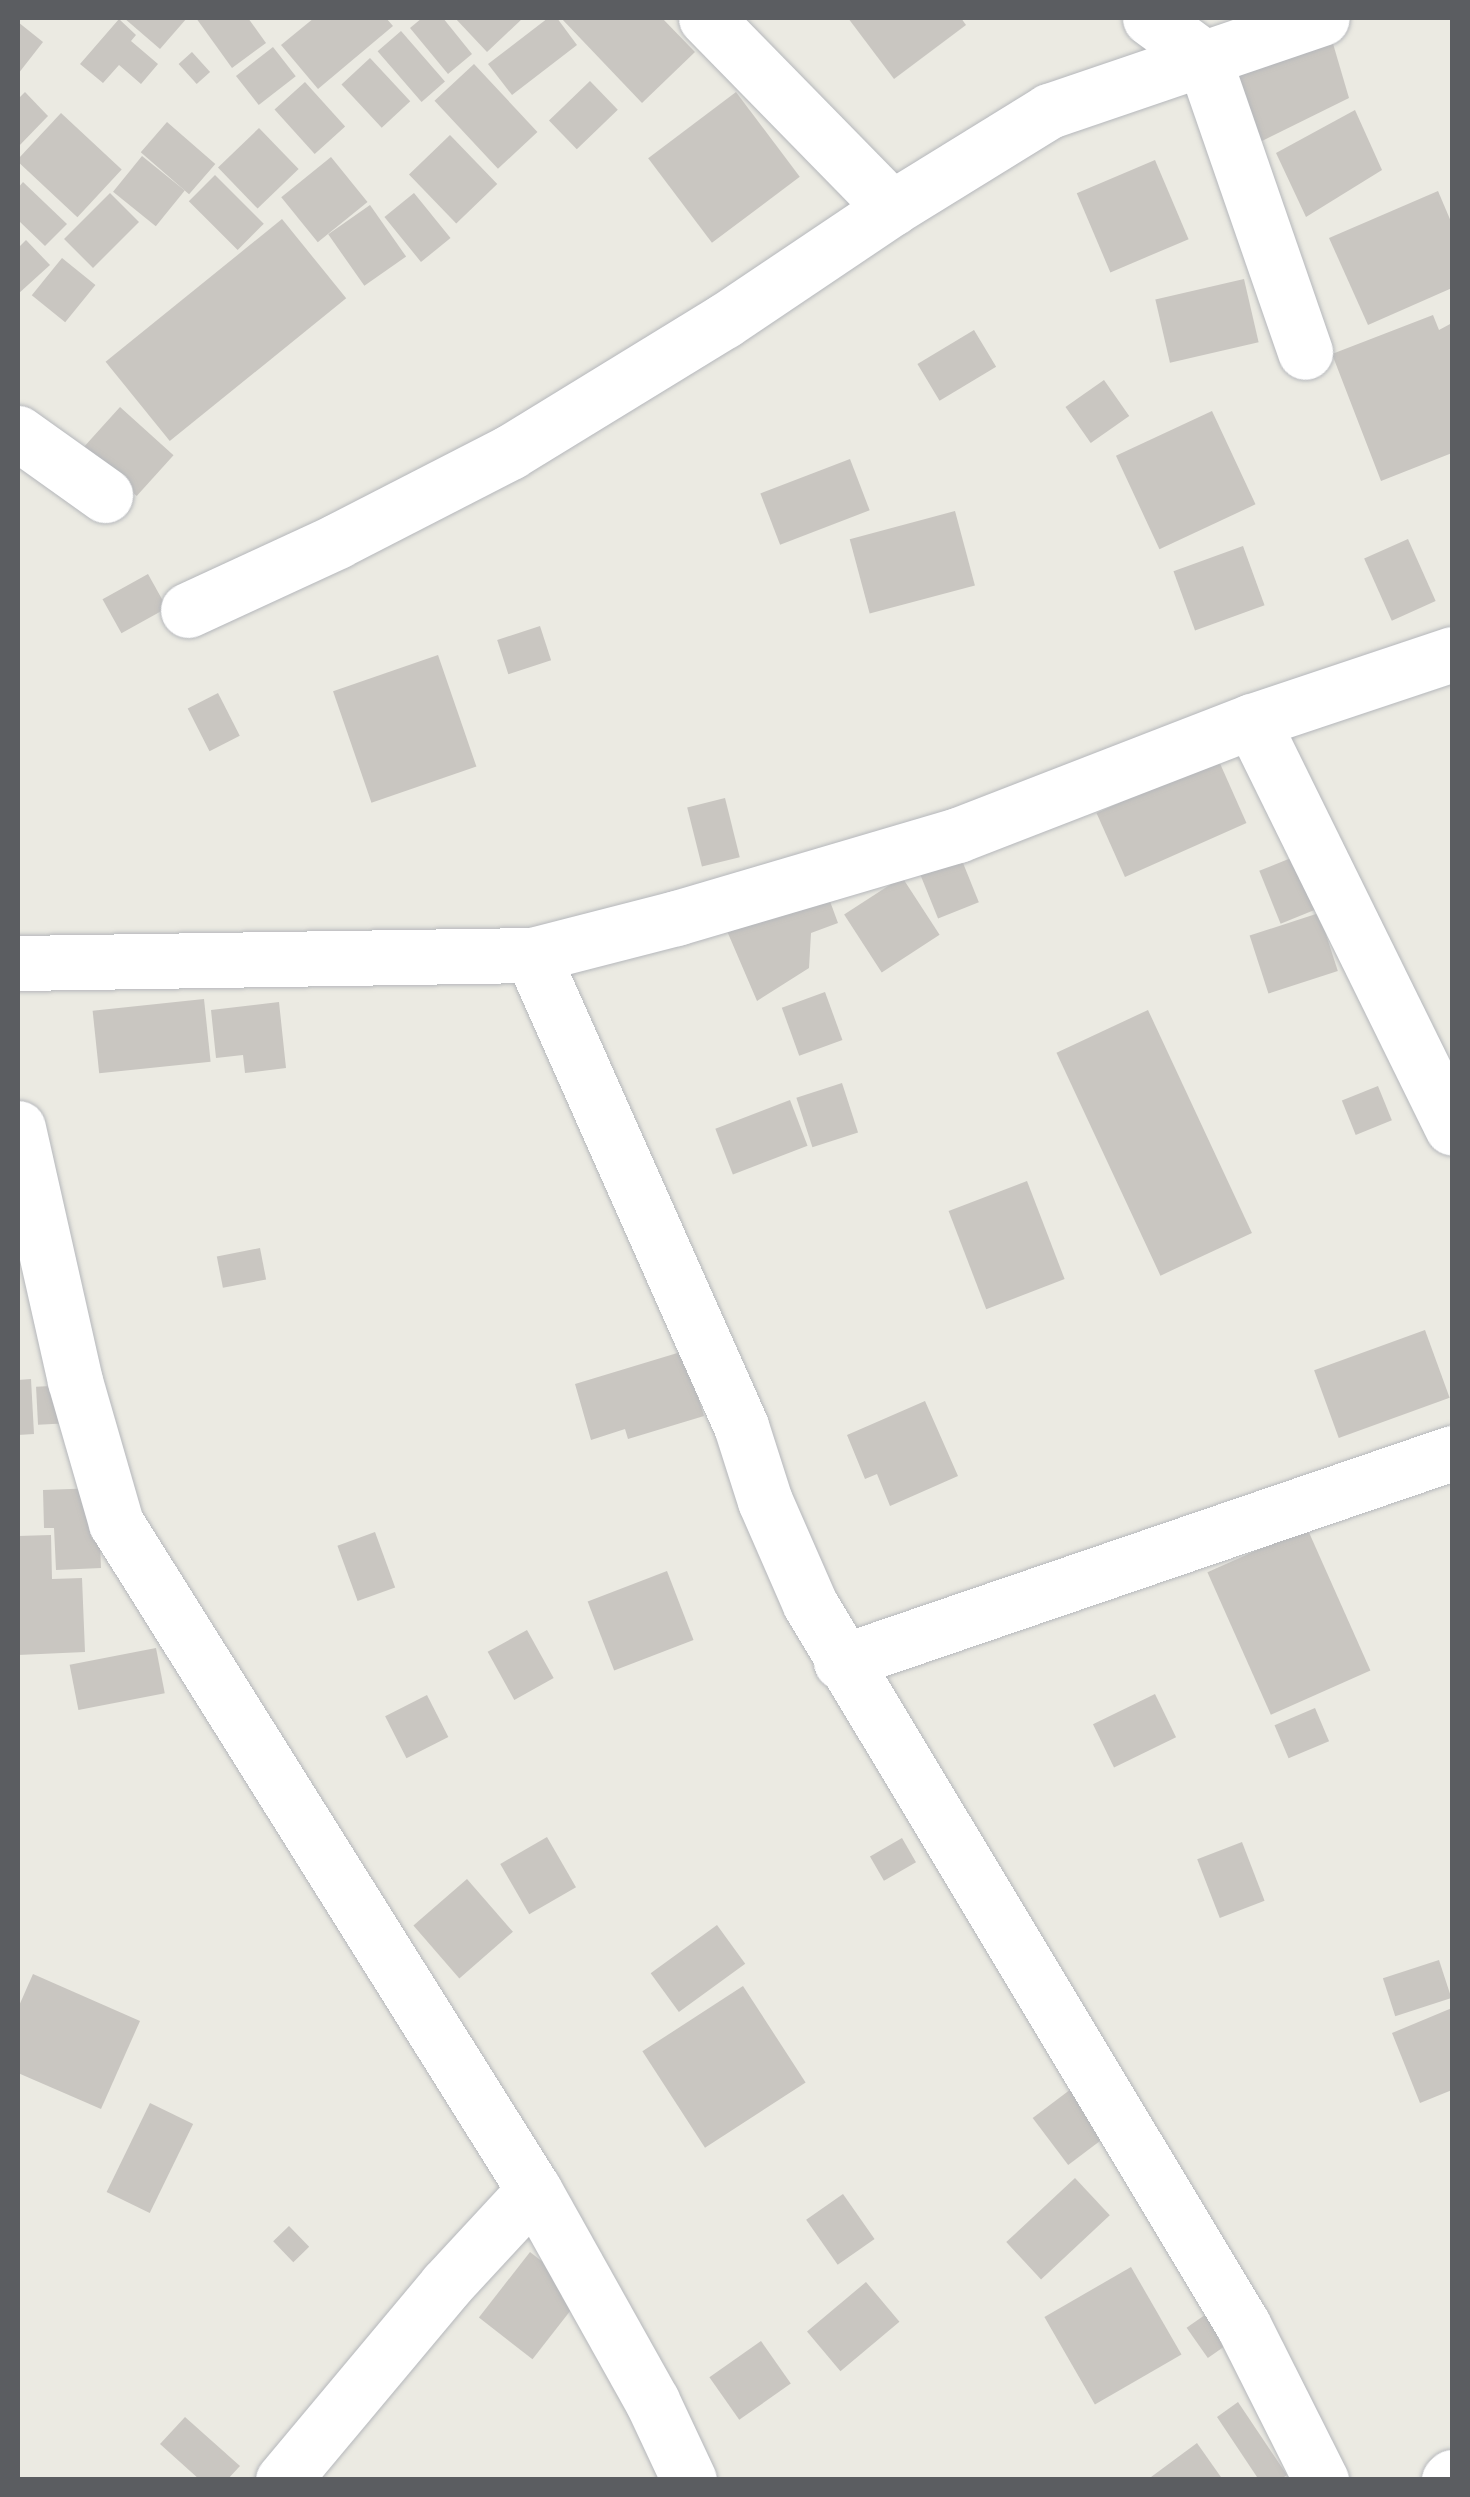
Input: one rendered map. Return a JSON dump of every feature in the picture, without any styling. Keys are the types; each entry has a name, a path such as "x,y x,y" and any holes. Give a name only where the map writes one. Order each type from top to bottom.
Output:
{"street":[{"path":"706,18 892,208"},
{"path":"1150,18 1203,58 1305,352"},
{"path":"188,610 337,541 510,452 724,321 892,208 1049,110 1322,18"},
{"path":"18,433 105,494"},
{"path":"18,963 532,955 958,834 1252,721 1452,654"},
{"path":"1252,721 1452,1128"},
{"path":"532,955 741,1426 765,1501 810,1604 841,1662 1243,2325 1322,2480"},
{"path":"18,1128 76,1381 116,1523 534,2190 652,2401 689,2480"},
{"path":"841,1662 1452,1452"},
{"path":"283,2480 446,2286 534,2190"}],"building":[{"path":"124,18 187,18 160,49"},
{"path":"196,18 248,18 266,43 232,68"},
{"path":"314,18 386,18 393,26 318,89 281,45"},
{"path":"422,18 443,18 472,54 448,74 410,28"},
{"path":"455,18 523,18 487,52"},
{"path":"548,18 557,18 577,45 512,95 488,64"},
{"path":"561,18 662,18 695,52 642,103"},
{"path":"848,18 961,18 966,25 894,79"},
{"path":"119,19 136,35 131,41 158,64 141,84 119,65 103,83 80,64"},
{"path":"18,22 43,42 18,74"},
{"path":"1329,30 1349,98 1256,144 1232,61"},
{"path":"401,31 445,82 422,102 378,51"},
{"path":"273,47 296,76 259,105 236,76"},
{"path":"192,52 210,72 197,84 179,64"},
{"path":"370,58 410,101 382,128 341,85"},
{"path":"474,64 537,132 498,169 435,101"},
{"path":"590,81 618,110 577,149 549,121"},
{"path":"305,82 345,127 315,154 275,109"},
{"path":"25,92 48,116 18,147 18,99"},
{"path":"736,92 800,177 712,243 648,158"},
{"path":"1355,110 1382,170 1306,217 1276,153"},
{"path":"61,113 122,170 77,217 18,162"},
{"path":"167,122 215,164 189,194 141,152"},
{"path":"259,128 299,169 258,209 218,168"},
{"path":"450,135 497,184 456,224 409,175"},
{"path":"142,156 185,191 156,226 113,192"},
{"path":"331,157 368,202 318,242 281,197"},
{"path":"1155,160 1189,239 1110,272 1077,193"},
{"path":"215,175 264,224 238,250 189,201"},
{"path":"23,182 67,224 45,246 18,220 18,188"},
{"path":"1438,191 1452,224 1452,288 1368,325 1329,238"},
{"path":"110,193 139,222 93,268 64,239"},
{"path":"414,193 451,238 421,262 384,217"},
{"path":"370,205 406,257 364,286 328,234"},
{"path":"282,219 346,298 170,441 106,362"},
{"path":"26,240 50,265 18,294 18,248"},
{"path":"62,258 95,285 65,322 32,295"},
{"path":"1244,279 1259,342 1170,363 1155,299"},
{"path":"1433,315 1439,330 1452,323 1452,453 1381,481 1332,354"},
{"path":"974,330 996,367 940,401 917,364"},
{"path":"1104,380 1129,416 1091,443 1065,407"},
{"path":"120,407 174,455 137,496 83,448"},
{"path":"1212,411 1256,504 1159,549 1116,456"},
{"path":"850,459 870,510 780,545 760,493"},
{"path":"955,511 975,585 870,614 850,539"},
{"path":"1408,539 1436,601 1392,621 1364,559"},
{"path":"1243,546 1265,605 1195,631 1173,571"},
{"path":"148,574 167,608 121,633 103,599"},
{"path":"540,626 551,660 508,674 497,640"},
{"path":"438,655 476,767 371,803 333,691"},
{"path":"218,693 240,736 209,751 188,708"},
{"path":"1218,759 1246,823 1125,877 1096,813"},
{"path":"725,798 740,857 702,867 687,807"},
{"path":"959,853 979,902 938,919 918,869"},
{"path":"1301,854 1322,907 1281,924 1259,871"},
{"path":"902,877 940,935 882,972 844,915"},
{"path":"824,885 838,923 811,933 809,968 757,1001 724,924"},
{"path":"1319,913 1338,971 1268,994 1250,936"},
{"path":"825,992 842,1040 799,1056 782,1008"},
{"path":"204,999 211,1062 99,1073 93,1011"},
{"path":"279,1002 286,1068 245,1073 243,1055 216,1058 211,1010"},
{"path":"1148,1010 1252,1233 1160,1276 1056,1053"},
{"path":"842,1083 858,1132 812,1147 796,1098"},
{"path":"1378,1086 1392,1120 1356,1135 1342,1101"},
{"path":"790,1100 808,1146 733,1174 715,1129"},
{"path":"1027,1181 1065,1279 986,1309 949,1211"},
{"path":"260,1248 266,1279 223,1288 217,1256"},
{"path":"1425,1330 1450,1398 1339,1438 1314,1370"},
{"path":"684,1351 704,1416 628,1439 625,1429 591,1440 575,1384"},
{"path":"31,1379 34,1434 18,1435 18,1380"},
{"path":"70,1385 72,1423 38,1425 36,1387"},
{"path":"925,1401 958,1476 890,1506 877,1474 865,1479 847,1435"},
{"path":"98,1488 101,1568 56,1570 54,1528 44,1528 43,1490"},
{"path":"1307,1528 1370,1671 1271,1715 1207,1572"},
{"path":"375,1532 395,1587 358,1601 337,1546"},
{"path":"51,1535 52,1579 82,1578 85,1652 18,1655 18,1536"},
{"path":"667,1571 694,1640 614,1671 588,1601"},
{"path":"527,1630 554,1678 514,1700 488,1652"},
{"path":"156,1648 165,1693 78,1710 70,1665"},
{"path":"1155,1694 1176,1737 1114,1767 1093,1724"},
{"path":"427,1695 448,1737 406,1758 385,1716"},
{"path":"1315,1708 1329,1741 1289,1758 1274,1725"},
{"path":"547,1837 576,1887 529,1914 500,1864"},
{"path":"902,1838 916,1862 884,1881 870,1856"},
{"path":"1242,1842 1265,1901 1220,1918 1197,1859"},
{"path":"467,1879 513,1932 459,1978 413,1926"},
{"path":"717,1925 745,1964 679,2012 651,1973"},
{"path":"1439,1960 1451,1998 1395,2016 1383,1978"},
{"path":"33,1974 140,2021 101,2109 18,2073 18,2008"},
{"path":"743,1986 806,2082 705,2148 642,2051"},
{"path":"1452,2008 1452,2090 1420,2103 1392,2033"},
{"path":"1079,2083 1115,2130 1068,2165 1033,2118"},
{"path":"150,2103 193,2124 150,2213 107,2192"},
{"path":"1075,2178 1110,2215 1041,2279 1006,2242"},
{"path":"843,2194 875,2239 838,2265 806,2220"},
{"path":"289,2226 309,2247 293,2262 273,2241"},
{"path":"530,2252 584,2294 532,2359 479,2317"},
{"path":"1131,2267 1182,2354 1095,2404 1044,2317"},
{"path":"866,2282 899,2322 840,2371 807,2331"},
{"path":"1212,2310 1233,2340 1208,2358 1187,2328"},
{"path":"761,2341 791,2384 739,2420 709,2377"},
{"path":"1238,2402 1287,2475 1280,2480 1259,2480 1217,2417"},
{"path":"185,2417 240,2466 227,2480 200,2480 160,2444"},
{"path":"1197,2443 1223,2480 1147,2480"}]}
